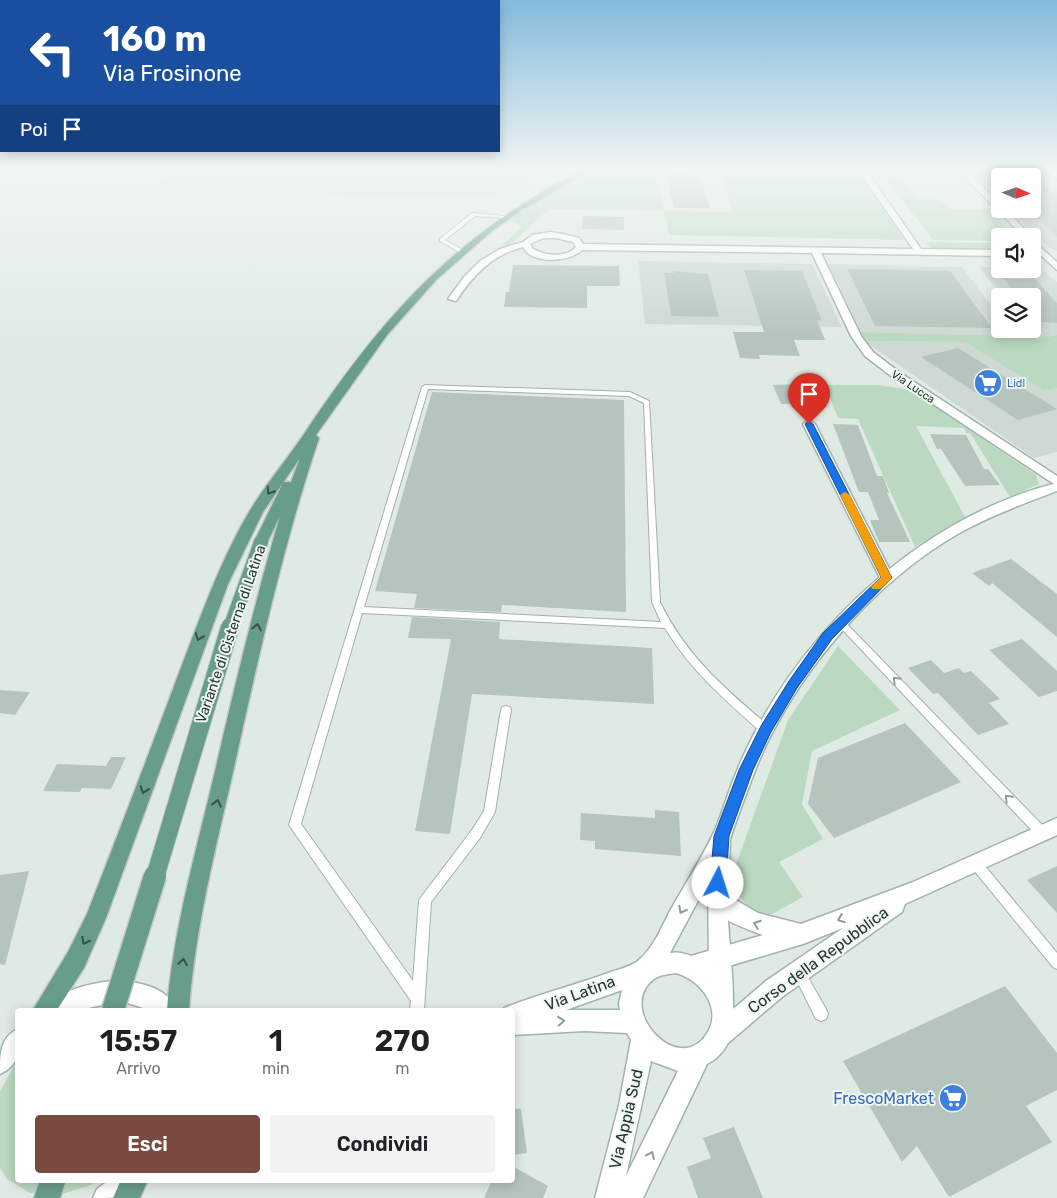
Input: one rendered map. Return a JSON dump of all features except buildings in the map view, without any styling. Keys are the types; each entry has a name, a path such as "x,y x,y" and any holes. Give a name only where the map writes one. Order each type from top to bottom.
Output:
{"main road":[{"name":"Variante di Cisterna di Latina","path":"114,1008 147,907 217,666 262,542 318,422 379,338 420,291 461,251 493,226"},
{"path":"45,1008 76,960 99,911 221,584 256,512 318,422"},
{"path":"178,1008 181,971 191,913 265,593 289,508 318,422"},
{"path":"46,1198 52,1183"},
{"path":"126,1198 134,1183"}],"street":[{"path":"901,226 919,252"},
{"path":"453,299 463,281 485,260 508,248 526,244 535,237 552,235 576,240 580,247"},
{"path":"526,244 529,251 544,256 572,254 580,247 991,253"},
{"name":"Via Lucca","path":"816,250 856,336 869,354 895,374 1057,482"},
{"path":"1041,251 1057,267"},
{"path":"1044,254 1057,254"},
{"path":"809,424 887,578"},
{"path":"722,836 717,899 722,958 723,1020 720,1035 712,1048 698,1056 684,1059 669,1057 655,1051 638,1032 629,1006 631,992 637,979 647,969 672,928 722,836 746,770 766,730 807,664 840,622 887,578 938,542 979,518 1018,500 1057,487"},
{"name":"Corso della Repubblica","path":"692,966 803,934 919,889 1050,829"},
{"name":"Corso della Repubblica","path":"720,1035 751,1007 798,971 919,889"},
{"path":"717,899 730,910 758,925 803,934"},
{"path":"647,969 661,963 676,962 692,966 710,982 722,1004"},
{"name":"Via Latina","path":"515,1015 647,969"},
{"path":"61,1008 90,995 117,991 141,994 164,1008"},
{"name":"Via Latina","path":"515,1024 584,1020 638,1032"},
{"name":"Via Appia Sud","path":"608,1198 631,1105 638,1032"},
{"path":"0,1062 15,1044"},
{"name":"Via Appia Sud","path":"629,1198 698,1056"},
{"path":"106,1198 126,1183"}],"lane":[{"path":"459,226 442,240 461,251"},
{"path":"417,1004 296,825 425,387 630,394 647,402 656,602 665,625 712,684 766,730"},
{"path":"359,610 665,625"},
{"path":"840,622 1050,829"},
{"path":"417,1004 425,900 476,834 489,812 506,710"},
{"path":"976,864 1057,964"},
{"path":"798,971 821,1014"}],"shaded area":[{"path":"1027,226 1057,226 1057,251 1052,250 1041,240 1041,228 1029,228"},
{"path":"638,261 812,264 842,327 645,324"},
{"path":"829,264 962,267 991,305 991,335 861,332"},
{"path":"979,267 991,267 991,278 1041,278 1041,269 1057,282 1057,335 1037,339 1036,338 1041,338 1041,288 996,288"},
{"path":"864,341 965,342 1044,391 1057,388 1057,452 1034,458"}],"green space":[{"path":"522,226 531,226 510,245 500,248"},
{"path":"667,226 895,226 904,240 669,235"},
{"path":"922,226 1004,226 1006,228 991,228 991,241 933,240"},
{"path":"925,242 991,243 991,250 931,249"},
{"path":"861,332 991,335 991,338 1037,339 1057,335 1057,388 1044,391 965,342 864,341"},
{"path":"825,385 879,385 911,390 1036,475 1039,484 1010,497 970,433 966,433 964,428 916,426 965,517 915,547 858,419 838,418"},
{"path":"838,646 900,710 812,751 802,804 823,839 779,862 803,897 765,918 743,901 732,876 788,720"},
{"path":"15,1065 15,1183 94,1183 59,1195 30,1193 7,1179 0,1168 0,1091"}],"slow traffic":[{"path":"845,495 887,578 877,587"}],"place":[{"name":"Lidl","path":"988,383"},
{"name":"FrescoMarket","path":"953,1098"}],"route":[{"path":"718,883 722,836 756,748 793,684 827,636 887,578 809,424"}]}
